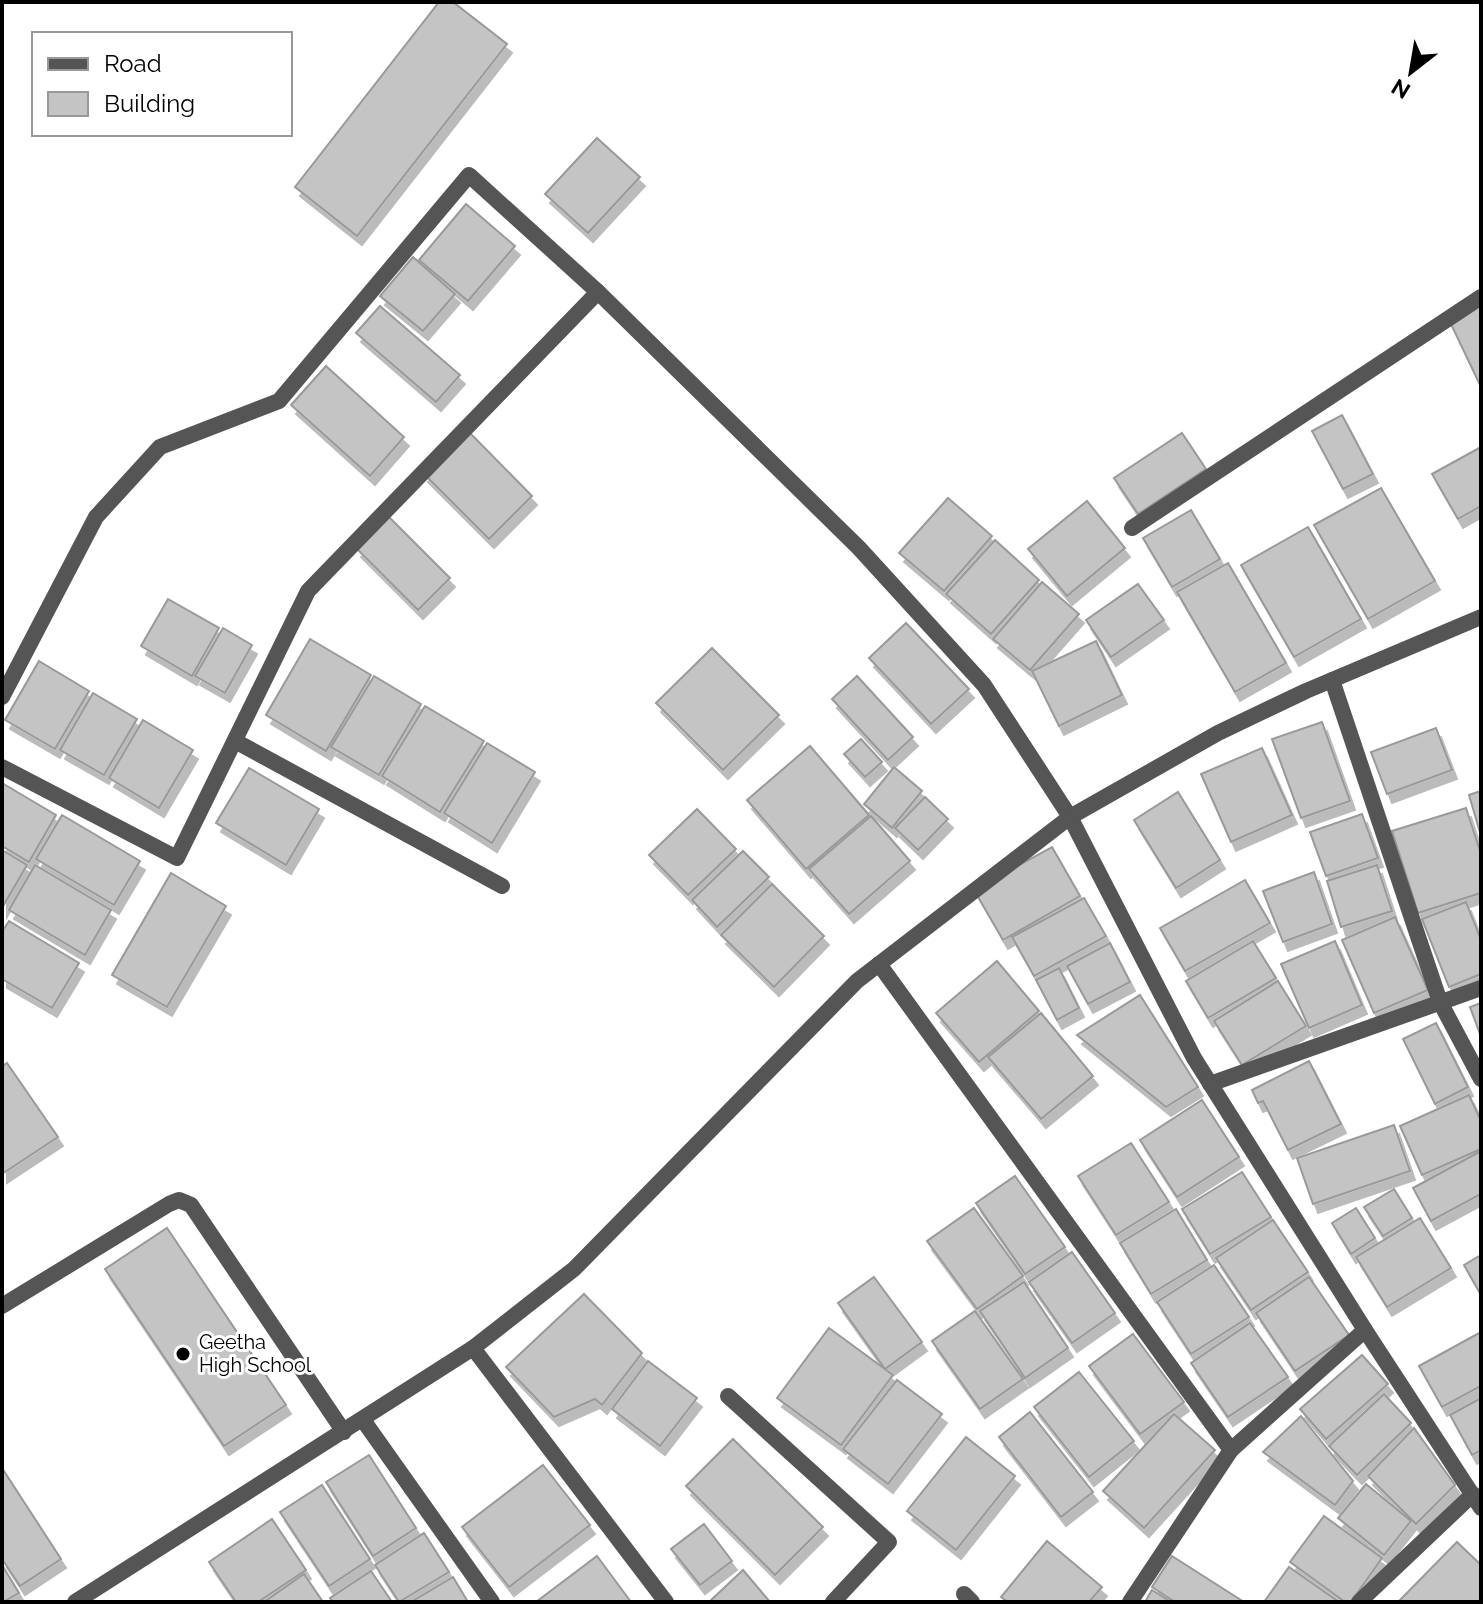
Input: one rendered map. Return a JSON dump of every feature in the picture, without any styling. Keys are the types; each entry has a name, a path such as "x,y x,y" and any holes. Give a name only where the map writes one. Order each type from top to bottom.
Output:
{"street":[{"path":"2,697 96,517 160,447 279,401 469,175 598,292 859,548 984,685 1070,817 1210,1084 1477,1501 1359,1602"},
{"path":"2,767 177,858 308,591 598,292"},
{"path":"1132,528 1481,297"},
{"path":"75,1602 473,1348 599,1247 827,1008 879,964 1070,817 1155,765 1332,680 1481,617"},
{"path":"1332,680 1440,1002 1481,1079"},
{"path":"235,741 502,886"},
{"path":"879,964 1231,1450"},
{"path":"1210,1084 1481,988"},
{"path":"2,1306 179,1200 191,1205 344,1432"},
{"path":"1130,1602 1231,1450 1365,1330"},
{"path":"473,1348 666,1602"},
{"path":"728,1396 889,1542 833,1602"},
{"path":"363,1420 492,1602"}],"building":[{"path":"439,2 453,2 507,44 357,236 295,187"},
{"path":"597,138 640,177 588,233 545,194"},
{"path":"466,204 515,246 468,301 419,260"},
{"path":"413,257 455,294 423,331 380,296"},
{"path":"1481,301 1481,387 1450,322"},
{"path":"380,306 460,375 436,402 356,333"},
{"path":"326,366 404,437 370,476 291,405"},
{"path":"1342,415 1373,474 1343,489 1312,431"},
{"path":"467,430 532,496 489,539 423,473"},
{"path":"1182,433 1206,469 1138,514 1114,478"},
{"path":"1481,447 1481,506 1458,519 1432,474"},
{"path":"1381,488 1435,581 1368,619 1314,525"},
{"path":"948,498 992,536 944,591 899,553"},
{"path":"1087,501 1125,548 1067,596 1028,549"},
{"path":"1191,510 1220,559 1172,587 1143,538"},
{"path":"388,516 450,578 418,610 356,548"},
{"path":"1308,527 1361,619 1294,657 1241,565"},
{"path":"995,540 1039,580 991,634 946,594"},
{"path":"1228,563 1286,663 1235,692 1177,592"},
{"path":"1042,582 1079,614 1030,670 993,639"},
{"path":"1138,584 1164,620 1111,657 1086,620"},
{"path":"168,599 219,628 192,676 141,646"},
{"path":"906,623 969,689 931,724 869,658"},
{"path":"223,628 252,645 225,693 195,676"},
{"path":"310,639 371,675 326,751 266,715"},
{"path":"1096,641 1122,695 1059,726 1032,671"},
{"path":"712,648 779,715 723,770 656,703"},
{"path":"39,661 89,691 55,749 5,720"},
{"path":"374,676 421,704 379,775 331,747"},
{"path":"857,676 913,737 888,760 832,699"},
{"path":"93,693 137,719 104,775 60,750"},
{"path":"425,706 484,741 440,812 382,776"},
{"path":"143,720 193,750 159,808 109,778"},
{"path":"1322,722 1350,801 1301,818 1272,739"},
{"path":"1436,728 1452,770 1387,794 1371,752"},
{"path":"861,739 882,762 865,777 844,754"},
{"path":"487,743 535,772 492,843 444,813"},
{"path":"810,746 869,815 806,869 747,800"},
{"path":"1262,748 1292,815 1231,842 1201,774"},
{"path":"894,767 922,791 892,828 864,804"},
{"path":"249,768 319,809 286,865 216,823"},
{"path":"2,783 56,815 29,862 2,846"},
{"path":"1481,791 1481,836 1469,795"},
{"path":"1178,792 1220,860 1176,888 1134,820"},
{"path":"925,797 948,819 918,850 895,828"},
{"path":"1466,808 1481,854 1481,893 1418,913 1392,831"},
{"path":"697,809 736,849 688,895 649,855"},
{"path":"1362,814 1378,858 1326,876 1310,832"},
{"path":"62,815 140,861 114,905 36,859"},
{"path":"871,816 910,861 849,914 809,869"},
{"path":"1052,847 1080,896 1003,940 974,890"},
{"path":"2,850 27,865 2,908"},
{"path":"743,851 769,877 717,927 692,900"},
{"path":"35,865 111,910 85,955 9,910"},
{"path":"1377,865 1392,911 1341,927 1327,881"},
{"path":"1314,872 1332,924 1283,942 1263,891"},
{"path":"171,873 226,906 167,1007 112,975"},
{"path":"1245,880 1270,923 1185,971 1160,928"},
{"path":"772,884 824,936 774,987 721,935"},
{"path":"1084,898 1106,936 1034,976 1012,937"},
{"path":"1466,902 1481,940 1481,974 1449,987 1422,919"},
{"path":"1395,917 1428,990 1374,1013 1342,940"},
{"path":"9,921 79,963 52,1008 2,979 2,932"},
{"path":"1253,941 1276,978 1208,1018 1186,981"},
{"path":"1335,941 1362,1005 1309,1028 1281,964"},
{"path":"1110,943 1130,982 1088,1004 1067,966"},
{"path":"997,961 1039,1011 979,1062 936,1013"},
{"path":"1059,968 1079,1008 1057,1020 1036,980"},
{"path":"1278,981 1306,1026 1242,1065 1214,1021"},
{"path":"1140,995 1198,1087 1166,1107 1077,1035"},
{"path":"1481,1003 1481,1037 1470,1007"},
{"path":"1041,1013 1093,1076 1041,1119 988,1057"},
{"path":"1436,1023 1468,1087 1435,1104 1403,1039"},
{"path":"1309,1061 1341,1124 1288,1150 1263,1101 1258,1103 1252,1090"},
{"path":"7,1063 58,1137 2,1174 2,1066"},
{"path":"1469,1095 1481,1121 1481,1149 1422,1175 1400,1126"},
{"path":"1202,1100 1239,1157 1177,1197 1140,1140"},
{"path":"1394,1125 1410,1171 1313,1204 1297,1158"},
{"path":"1131,1143 1169,1202 1116,1235 1078,1176"},
{"path":"1481,1151 1481,1194 1431,1221 1413,1188"},
{"path":"1242,1172 1271,1217 1210,1254 1182,1209"},
{"path":"1015,1176 1065,1247 1025,1274 976,1203"},
{"path":"1394,1189 1412,1218 1383,1236 1364,1207"},
{"path":"974,1208 1023,1276 977,1309 927,1241"},
{"path":"1356,1208 1375,1238 1351,1254 1332,1223"},
{"path":"1176,1209 1207,1260 1151,1294 1120,1243"},
{"path":"1420,1218 1451,1268 1387,1307 1356,1257"},
{"path":"1273,1220 1308,1272 1251,1310 1216,1258"},
{"path":"167,1228 286,1405 224,1446 105,1269"},
{"path":"1072,1252 1115,1313 1072,1343 1029,1282"},
{"path":"1481,1255 1481,1295 1464,1265"},
{"path":"1214,1265 1249,1317 1191,1354 1157,1302"},
{"path":"874,1277 922,1342 885,1369 838,1303"},
{"path":"1309,1277 1349,1335 1295,1371 1256,1313"},
{"path":"1024,1282 1068,1348 1025,1378 980,1311"},
{"path":"584,1294 642,1353 602,1405 595,1399 554,1417 506,1367"},
{"path":"975,1311 1023,1379 980,1409 932,1341"},
{"path":"1250,1323 1288,1377 1228,1417 1191,1363"},
{"path":"829,1328 893,1375 841,1445 777,1398"},
{"path":"1481,1332 1481,1386 1442,1407 1419,1366"},
{"path":"1133,1334 1184,1402 1140,1434 1089,1366"},
{"path":"1362,1355 1388,1384 1326,1439 1300,1409"},
{"path":"648,1361 697,1398 660,1446 612,1409"},
{"path":"1079,1372 1134,1441 1089,1477 1034,1407"},
{"path":"897,1380 942,1414 888,1484 843,1449"},
{"path":"1384,1394 1411,1423 1357,1475 1329,1446"},
{"path":"1481,1398 1481,1450 1472,1455 1450,1415"},
{"path":"1030,1412 1093,1492 1061,1517 999,1437"},
{"path":"1174,1414 1215,1450 1144,1528 1103,1491"},
{"path":"1301,1416 1353,1481 1335,1505 1263,1452"},
{"path":"1414,1428 1455,1485 1416,1524 1368,1476"},
{"path":"966,1437 1015,1476 956,1550 907,1511"},
{"path":"733,1439 823,1527 775,1575 686,1486"},
{"path":"369,1455 416,1528 373,1556 326,1482"},
{"path":"543,1465 590,1525 509,1587 462,1527"},
{"path":"2,1468 61,1559 20,1586 2,1559"},
{"path":"1366,1484 1411,1521 1384,1555 1338,1518"},
{"path":"322,1485 370,1559 329,1586 280,1512"},
{"path":"1324,1516 1382,1558 1351,1602 1345,1602 1290,1562"},
{"path":"272,1519 306,1570 258,1602 236,1602 209,1562"},
{"path":"704,1524 732,1561 700,1585 671,1549"},
{"path":"424,1533 449,1572 399,1602 375,1565"},
{"path":"1047,1541 1102,1587 1089,1602 1008,1602 1001,1597"},
{"path":"1457,1542 1481,1565 1481,1602 1398,1602"},
{"path":"597,1556 631,1602 536,1602"},
{"path":"1172,1556 1244,1602 1175,1602 1152,1587"},
{"path":"2,1565 19,1593 3,1602 2,1602"},
{"path":"1289,1567 1339,1602 1264,1602"},
{"path":"743,1570 770,1602 709,1602"},
{"path":"371,1571 392,1602 333,1602 330,1598"},
{"path":"304,1574 323,1602 264,1602"},
{"path":"453,1577 468,1602 411,1602"},
{"path":"1152,1590 1171,1602 1145,1602"}],"place":[{"name":"Geetha High School","path":"183,1354"}]}
